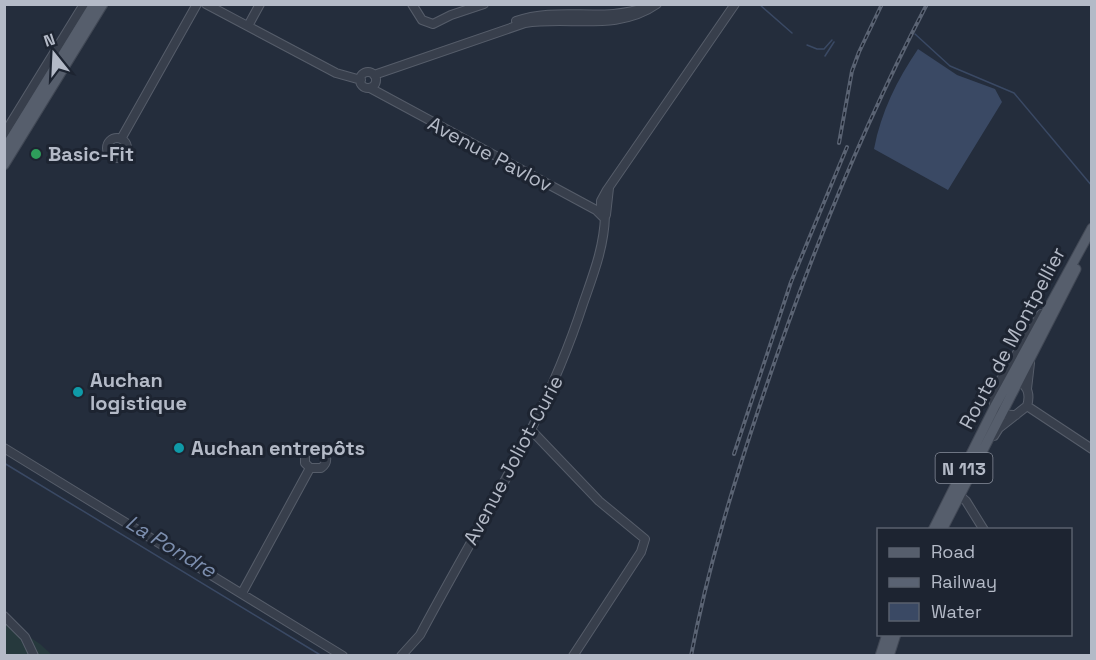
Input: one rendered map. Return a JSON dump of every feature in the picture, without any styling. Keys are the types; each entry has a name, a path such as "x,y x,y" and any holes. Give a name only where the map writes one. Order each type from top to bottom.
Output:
{"main road":[{"path":"4,150 94,4"},
{"path":"4,165 103,4"},
{"name":"Route de Montpellier","path":"943,528 967,480 1009,380 1092,228"},
{"name":"Route de Montpellier","path":"1009,380 1034,349 1092,240"},
{"name":"Route de Montpellier","path":"934,528 998,410"},
{"path":"880,656 886,636"},
{"path":"889,656 895,636"}],"street":[{"path":"4,134 84,4"},
{"path":"206,4 341,75 361,78 366,73 374,82 383,74 537,15 582,18 616,15 656,4"},
{"path":"248,26 260,4"},
{"path":"412,4 422,20 433,24 451,15 484,4"},
{"path":"581,4 582,18"},
{"name":"Avenue Joliot-Curie","path":"401,656 420,635 532,431 568,349 603,247 601,201 735,4"},
{"path":"121,139 193,7"},
{"name":"Avenue Pavlov","path":"361,78 364,87 374,82 379,95 603,212"},
{"path":"4,112 14,117"},
{"path":"967,480 974,474 999,428 1027,406 1029,399 1027,389 1034,349"},
{"path":"1016,415 998,410 993,392 1009,380 1027,389"},
{"path":"1027,406 1092,449"},
{"path":"532,431 599,501 636,529 645,539 641,552 573,656"},
{"path":"4,448 344,656"},
{"path":"242,593 310,468"},
{"path":"959,495 966,501 983,528"},
{"path":"4,616 25,637 34,656"}],"green space":[{"path":"4,620 40,644 52,655 5,655"}],"water":[{"path":"918,49 957,75 995,89 1002,102 948,190 874,149 891,97"}],"waterway":[{"path":"759,4 792,33"},
{"path":"915,34 950,66 1014,93 1092,186"},
{"path":"807,45 824,49 832,40"},
{"path":"825,56 834,42"},
{"name":"La Pondre","path":"4,463 322,656"}],"railway":[{"path":"839,143 852,71 882,4"},
{"path":"691,656 723,523 799,293 858,147 927,4"},
{"path":"734,454 791,282 847,147"}],"place":[{"name":"Basic-Fit","path":"36,154"},
{"name":"Auchan logistique","path":"78,392"},
{"name":"Auchan entrepôts","path":"179,448"}]}
